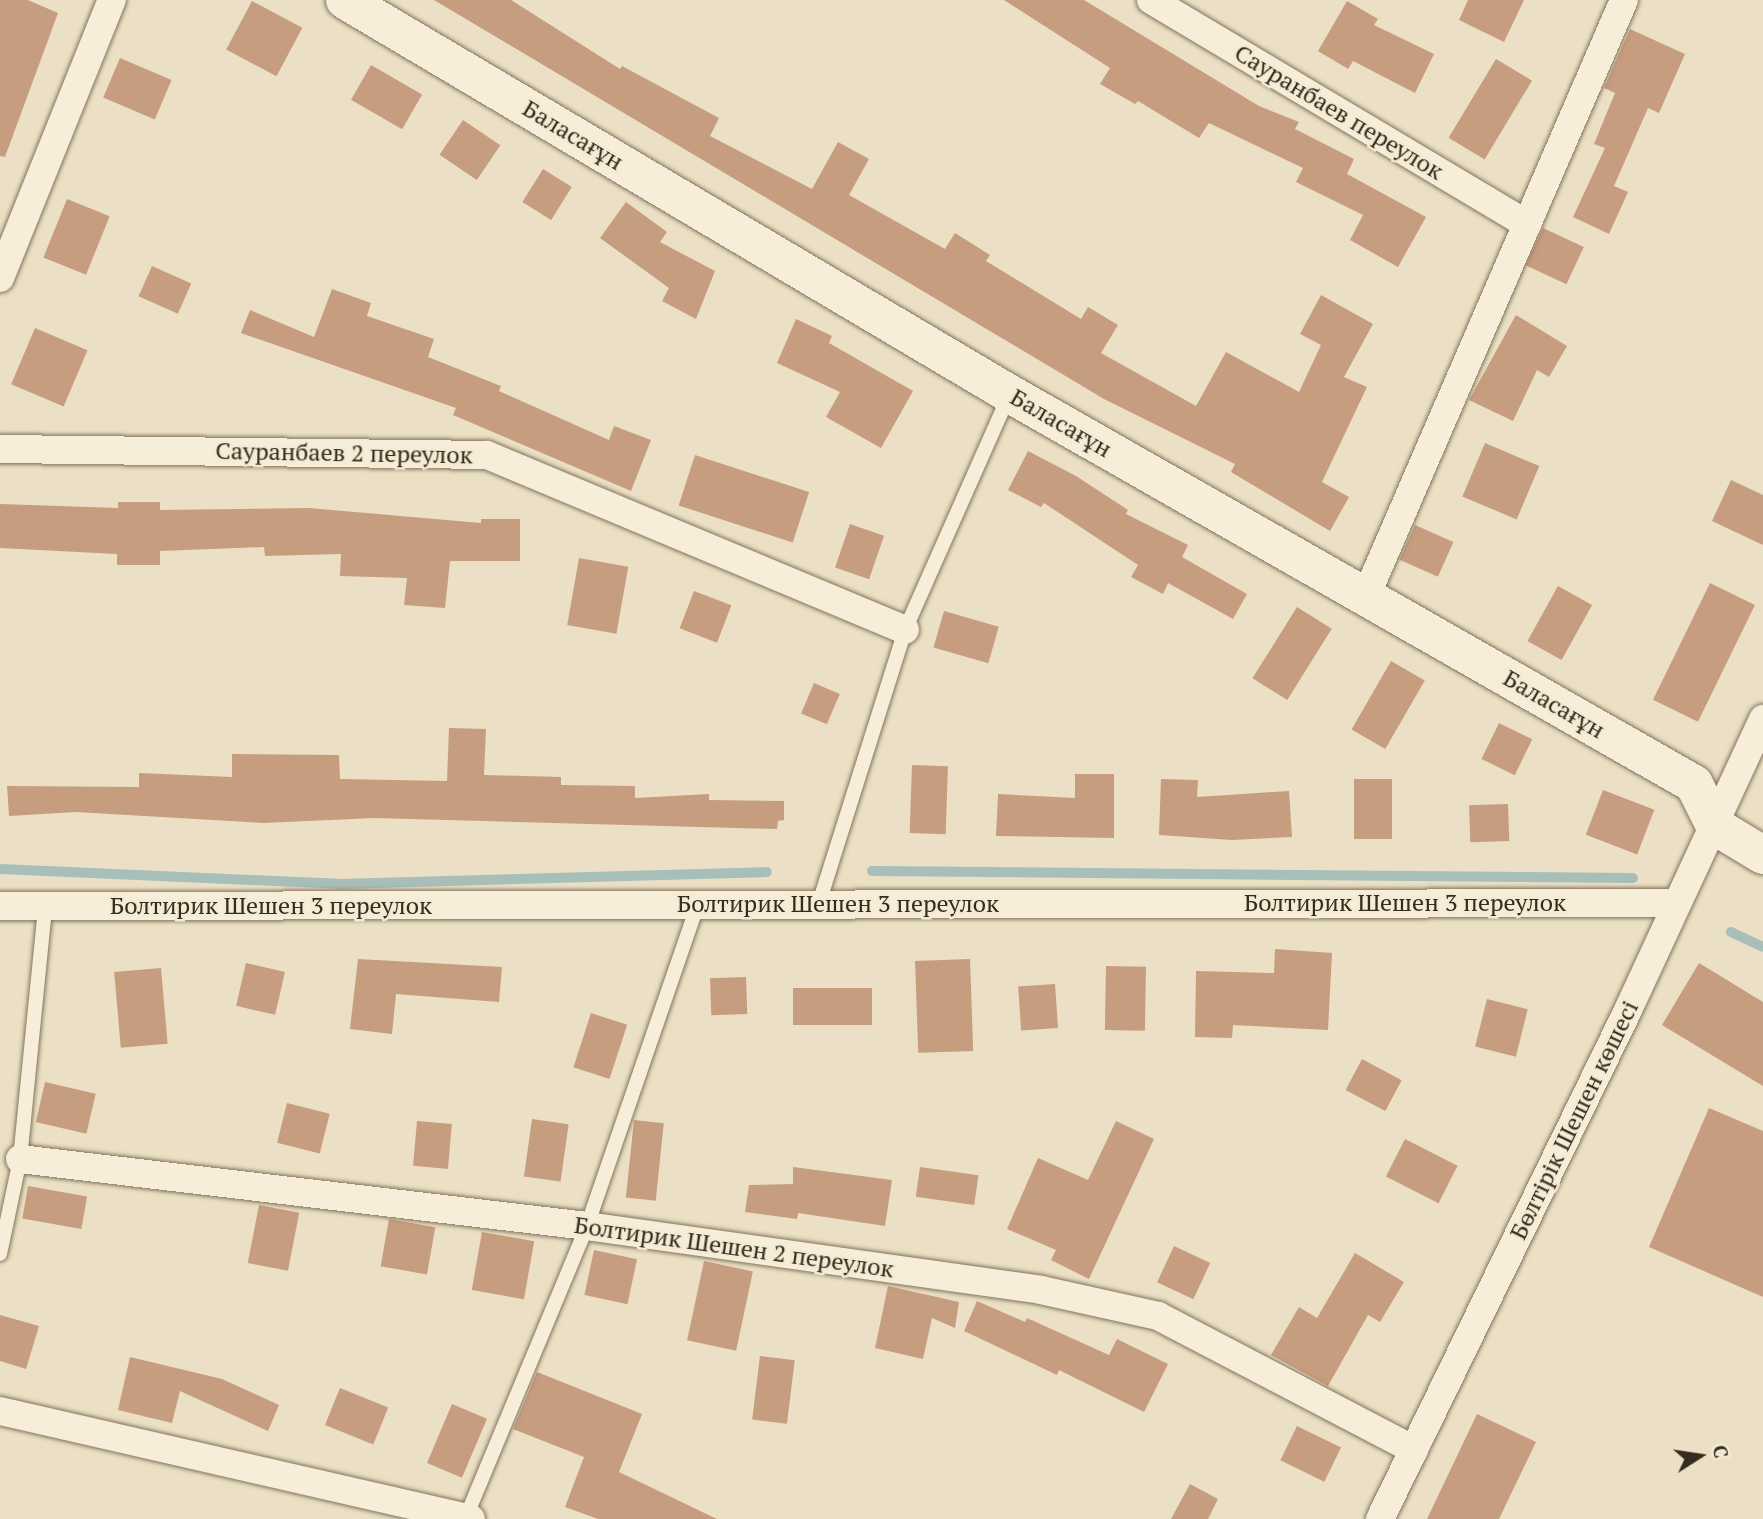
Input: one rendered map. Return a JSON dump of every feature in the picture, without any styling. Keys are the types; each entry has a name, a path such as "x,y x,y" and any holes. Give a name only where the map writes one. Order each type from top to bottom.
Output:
{"street":[{"path":"0,278 112,0"},
{"name":"Баласағұн","path":"345,0 1010,394 1694,784 1714,826"},
{"name":"Сауранбаев переулок","path":"1151,0 1527,224"},
{"path":"1366,596 1624,0"},
{"name":"Сауранбаев 2 переулок","path":"0,449 487,455 905,630"},
{"name":"Бөлтірік Шешен көшесі","path":"1380,1519 1763,719"},
{"path":"1714,826 1763,855"},
{"name":"Болтирик Шешен 3 переулок","path":"0,906 1677,903"},
{"name":"Болтирик Шешен 2 переулок","path":"20,1159 587,1226 1041,1290 1158,1316 1414,1450"},
{"path":"0,1411 469,1518"}],"lane":[{"path":"818,903 905,630 1010,394"},
{"path":"469,1518 587,1226 698,904"},
{"path":"0,1254 20,1159 45,907"}],"building":[{"path":"0,0 28,0 58,13 5,157 0,156"},
{"path":"434,0 511,0 620,69 622,66 719,118 710,136 812,189 838,142 869,159 849,195 945,249 955,233 990,255 986,261 1081,319 1088,307 1118,325 1101,353 1196,406 1226,352 1299,392 1321,345 1300,334 1321,295 1373,324 1344,377 1367,387 1322,482 1349,497 1330,531 1231,472 1235,464 1104,399"},
{"path":"1004,0 1084,0 1259,106 1299,122 1295,129 1354,159 1347,174 1426,217 1398,267 1350,240 1363,215 1296,182 1303,168 1209,123 1199,138 1138,101 1135,104 1100,84 1110,68"},
{"path":"1468,0 1524,0 1504,42 1459,20"},
{"path":"252,1 302,28 277,76 226,50"},
{"path":"1347,1 1378,19 1374,25 1434,54 1415,93 1353,61 1348,69 1318,51"},
{"path":"1630,29 1685,54 1659,113 1648,108 1614,186 1628,192 1609,234 1573,217 1605,148 1594,144 1615,93 1604,88"},
{"path":"120,58 172,80 155,119 103,98"},
{"path":"1496,59 1532,81 1485,159 1449,138"},
{"path":"371,65 422,94 402,129 351,100"},
{"path":"463,120 500,145 477,180 440,155"},
{"path":"543,169 572,187 551,220 522,202"},
{"path":"67,199 110,216 86,275 43,257"},
{"path":"626,202 667,232 660,242 715,271 696,319 662,301 669,288 600,238"},
{"path":"1543,228 1584,247 1566,284 1526,265"},
{"path":"152,266 191,283 178,314 139,296"},
{"path":"332,289 371,303 367,316 434,339 428,357 501,386 499,391 609,440 614,426 651,440 631,491 453,415 456,408 241,333 250,310 314,337"},
{"path":"1516,315 1567,346 1549,377 1537,370 1513,421 1469,400"},
{"path":"796,319 832,336 829,343 913,391 881,448 826,417 840,392 777,363"},
{"path":"35,328 87,350 64,406 11,384"},
{"path":"1485,443 1539,466 1517,519 1462,496"},
{"path":"1028,451 1076,476 1128,510 1126,514 1188,545 1182,557 1247,594 1233,619 1168,583 1163,594 1131,577 1138,565 1044,503 1041,507 1008,490"},
{"path":"695,455 809,492 793,542 679,505"},
{"path":"1731,480 1763,495 1763,545 1712,521"},
{"path":"118,502 160,502 160,510 309,508 481,523 481,519 520,519 520,561 450,561 445,608 404,605 407,578 340,576 341,554 265,556 264,547 160,551 160,565 117,565 117,554 0,548 0,504 118,508"},
{"path":"850,524 884,536 869,579 835,567"},
{"path":"1415,525 1453,542 1438,577 1400,560"},
{"path":"579,558 628,567 616,634 567,625"},
{"path":"1710,583 1755,605 1698,722 1653,700"},
{"path":"1558,586 1592,605 1562,660 1527,641"},
{"path":"694,591 731,605 717,643 680,628"},
{"path":"1297,607 1332,629 1287,700 1252,678"},
{"path":"944,611 999,627 988,663 934,648"},
{"path":"1391,661 1425,680 1385,749 1352,729"},
{"path":"814,683 840,694 827,724 801,713"},
{"path":"1499,723 1532,739 1515,775 1481,759"},
{"path":"449,728 486,729 484,775 561,777 561,785 635,786 635,798 709,794 709,800 784,801 784,820 778,821 777,829 374,818 264,823 76,812 9,816 7,786 139,787 139,773 232,777 232,754 339,755 340,779 447,781"},
{"path":"912,765 948,766 946,834 910,833"},
{"path":"1075,774 1114,774 1114,838 996,836 998,794 1075,798"},
{"path":"1161,779 1198,780 1197,797 1289,791 1292,837 1232,840 1159,835"},
{"path":"1354,779 1392,779 1392,839 1354,839"},
{"path":"1603,790 1654,810 1637,855 1586,835"},
{"path":"1508,804 1509,841 1470,842 1469,805"},
{"path":"1275,949 1332,953 1328,1030 1233,1025 1232,1038 1195,1037 1196,971 1274,973"},
{"path":"358,959 502,967 499,1002 396,994 392,1034 350,1029"},
{"path":"970,959 973,1051 918,1053 915,961"},
{"path":"246,963 285,972 275,1015 236,1006"},
{"path":"1699,963 1763,1002 1763,1086 1662,1025"},
{"path":"1106,966 1146,967 1145,1031 1105,1030"},
{"path":"161,968 168,1044 121,1048 114,972"},
{"path":"746,977 747,1014 711,1015 710,978"},
{"path":"1055,984 1058,1028 1021,1030 1018,987"},
{"path":"793,988 872,988 872,1025 793,1025"},
{"path":"1487,999 1528,1009 1516,1057 1475,1047"},
{"path":"591,1013 627,1025 610,1079 573,1067"},
{"path":"1362,1059 1402,1080 1385,1111 1346,1090"},
{"path":"45,1082 96,1094 86,1134 36,1122"},
{"path":"287,1103 330,1114 320,1153 277,1143"},
{"path":"1709,1108 1763,1131 1763,1297 1649,1247"},
{"path":"532,1119 569,1124 561,1182 524,1176"},
{"path":"634,1120 664,1123 656,1201 626,1198"},
{"path":"417,1121 452,1124 448,1169 413,1166"},
{"path":"1116,1121 1154,1139 1089,1279 1051,1260 1056,1250 1007,1229 1038,1158 1088,1180"},
{"path":"1405,1139 1458,1166 1439,1203 1386,1176"},
{"path":"793,1167 892,1180 885,1226 798,1213 797,1219 745,1212 749,1185 793,1184"},
{"path":"920,1167 978,1175 974,1205 916,1197"},
{"path":"28,1186 87,1196 81,1229 22,1218"},
{"path":"259,1205 299,1213 288,1271 248,1263"},
{"path":"389,1219 435,1227 427,1274 381,1266"},
{"path":"482,1232 534,1241 524,1299 472,1290"},
{"path":"1174,1246 1210,1263 1193,1299 1157,1282"},
{"path":"594,1250 637,1259 627,1304 584,1295"},
{"path":"1355,1253 1404,1282 1380,1322 1368,1315 1328,1386 1271,1355 1299,1307 1317,1318"},
{"path":"704,1261 753,1271 736,1351 687,1340"},
{"path":"888,1286 959,1302 955,1328 932,1318 923,1359 875,1348"},
{"path":"977,1301 1025,1322 1027,1318 1109,1355 1117,1339 1168,1364 1144,1412 1059,1370 1057,1375 964,1331"},
{"path":"0,1315 39,1326 26,1369 0,1361"},
{"path":"760,1356 795,1360 787,1424 752,1420"},
{"path":"130,1357 222,1379 279,1405 268,1431 180,1391 172,1423 118,1410"},
{"path":"537,1372 642,1414 619,1472 717,1519 598,1519 565,1507 584,1457 513,1429"},
{"path":"340,1388 388,1407 373,1445 325,1425"},
{"path":"452,1404 487,1419 462,1478 427,1463"},
{"path":"1477,1414 1536,1442 1499,1519 1427,1519"},
{"path":"1297,1426 1341,1447 1324,1482 1280,1460"},
{"path":"1190,1484 1218,1499 1208,1519 1171,1519"}],"waterway":[{"path":"0,869 339,884 767,872"},
{"path":"872,871 1633,878"},
{"path":"1731,932 1763,947"}]}
